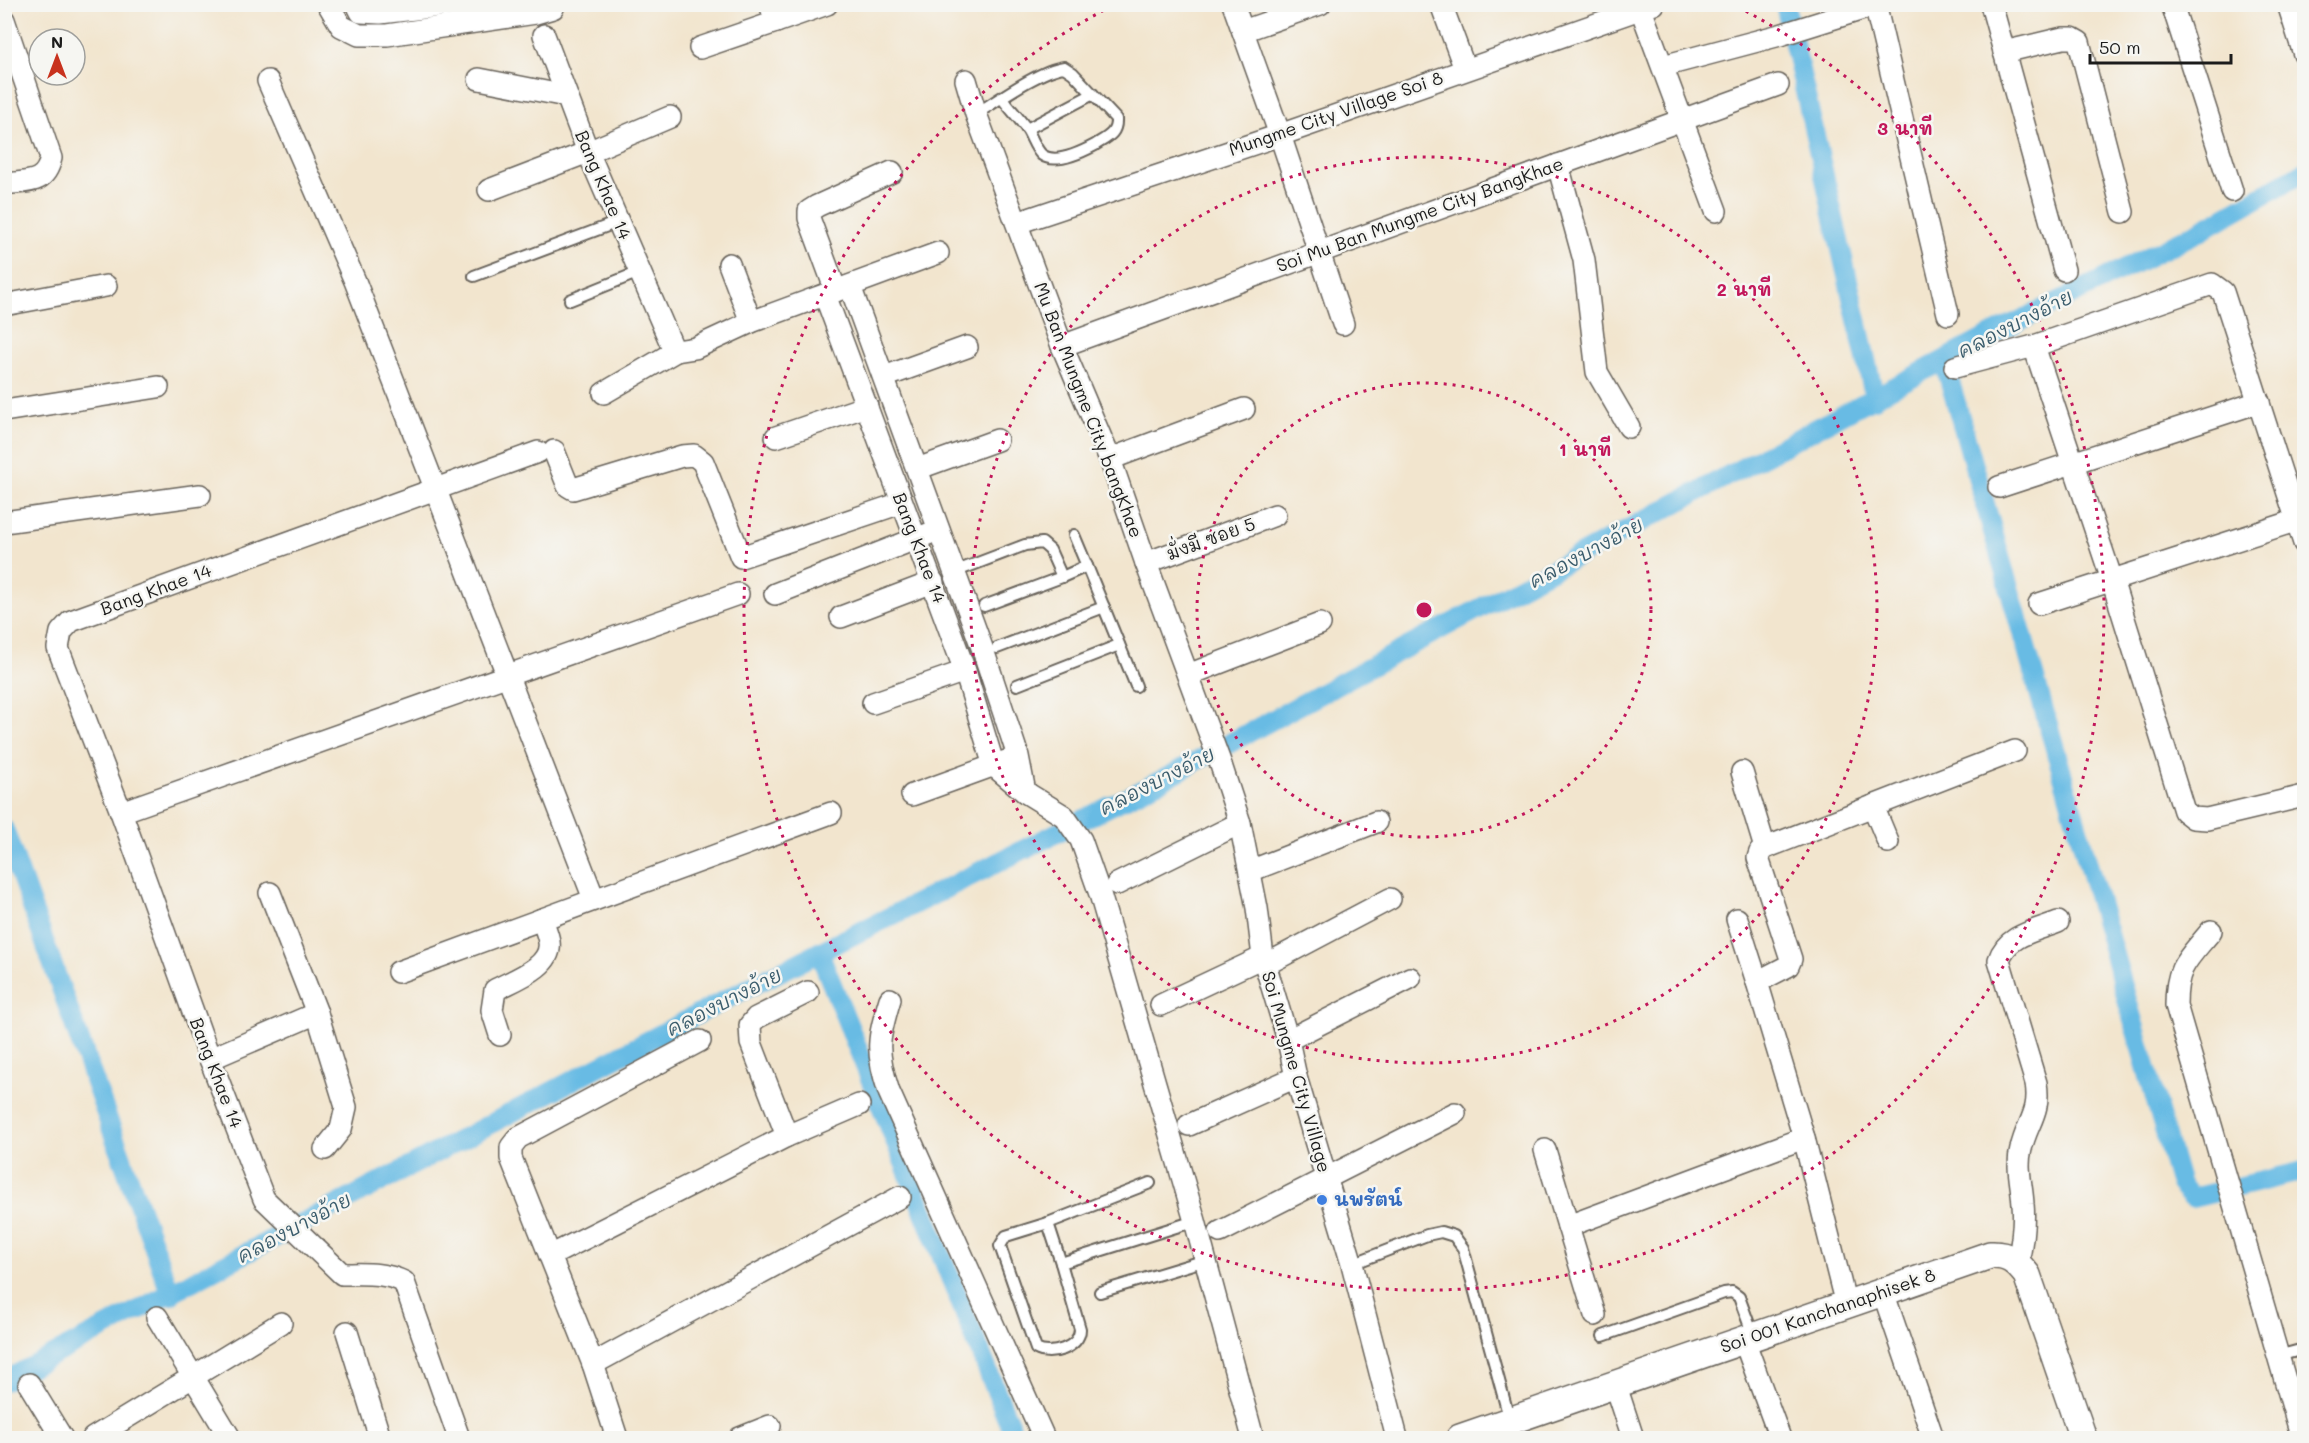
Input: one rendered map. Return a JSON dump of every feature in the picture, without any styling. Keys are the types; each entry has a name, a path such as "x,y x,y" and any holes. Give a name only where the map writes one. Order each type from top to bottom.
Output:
{"street":[{"path":"328,4 341,26 359,35 387,35 540,7"},
{"path":"357,4 362,12 380,13 457,4"},
{"path":"700,48 773,13 827,4"},
{"path":"1233,4 1280,135 1343,324"},
{"path":"1243,31 1320,4"},
{"path":"1441,4 1465,69"},
{"path":"1991,4 2064,270"},
{"path":"2172,4 2232,191"},
{"path":"2288,4 2304,54"},
{"path":"1663,66 1780,35 1876,5 1948,314"},
{"path":"1645,6 1663,66 1716,211"},
{"name":"Mungme City Village Soi 8","path":"1017,223 1280,135 1645,6"},
{"path":"4,20 51,158 48,172 38,180 4,184"},
{"name":"Bang Khae 14","path":"544,35 588,152 639,272 676,351"},
{"path":"2004,52 2063,38 2072,38 2079,42 2123,212"},
{"path":"479,79 566,96"},
{"name":"Mu Ban Mungme City bangKhae","path":"966,80 976,114 1062,346 1110,459 1212,740"},
{"path":"268,81 355,281 594,899"},
{"name":"Soi Mu Ban Mungme City BangKhae","path":"1062,346 1778,85"},
{"path":"489,190 670,117"},
{"path":"1558,165 1584,260 1598,372 1629,427"},
{"path":"837,290 809,218 809,211 892,172"},
{"path":"604,393 676,351 695,348 751,322 938,253"},
{"path":"729,264 751,322"},
{"path":"1955,367 2034,346 2212,284 2223,292 2304,543"},
{"path":"4,305 106,286"},
{"name":"Bang Khae 14","path":"837,290 884,377 954,572 991,651 1025,792"},
{"name":"Bang Khae 14","path":"837,290 867,406 901,503 964,666 994,766"},
{"path":"2034,346 2112,580 2184,811 2193,818 2207,819 2304,796"},
{"path":"884,377 967,347"},
{"path":"4,411 158,387"},
{"path":"2000,487 2259,402"},
{"path":"776,437 867,406"},
{"path":"1110,459 1244,409"},
{"path":"917,469 997,440"},
{"name":"Bang Khae 14","path":"459,1438 404,1282 392,1275 342,1274 264,1199 58,648 61,632 71,621 546,452 568,486 573,489 682,456 694,455 703,462 741,557 901,503"},
{"path":"4,522 200,495"},
{"name":"มั่งมี ซอย 5","path":"1146,563 1275,515"},
{"path":"2039,604 2298,520"},
{"path":"775,594 938,530"},
{"path":"841,616 933,582"},
{"path":"121,812 738,594"},
{"path":"1188,675 1320,624"},
{"path":"873,703 964,666 991,651"},
{"name":"Soi Mungme City Village","path":"1212,740 1240,823 1257,908 1264,961 1352,1264 1397,1438"},
{"path":"1757,982 1788,966 1791,959 1758,858 1760,852 1765,848 2015,751"},
{"path":"912,795 1018,756"},
{"path":"994,766 1025,792 1064,816 1081,840 1100,894 1195,1221 1253,1438"},
{"path":"1742,772 1765,848"},
{"path":"1873,806 1888,842"},
{"path":"398,972 831,813"},
{"path":"1250,871 1376,822"},
{"path":"1117,884 1240,823"},
{"path":"270,893 317,1013 346,1107 341,1129 325,1149"},
{"path":"1161,1005 1264,961 1390,899"},
{"path":"500,1035 492,1010 495,990 540,965 548,955 550,942 542,919"},
{"path":"1737,919 1804,1138 1846,1305"},
{"path":"2058,922 2012,940 2003,948 2000,960 2036,1083 2038,1099 2021,1146 2018,1163 2024,1234 2018,1263 2027,1275 2083,1438"},
{"path":"2211,930 2182,966 2176,982 2176,1005 2302,1438"},
{"path":"1288,1040 1410,978"},
{"path":"787,1136 751,1043 750,1025 756,1018 808,992"},
{"path":"890,999 880,1033 879,1062 889,1092 1044,1438"},
{"path":"210,1059 317,1013"},
{"path":"617,1438 593,1364 511,1158 511,1147 518,1138 700,1041"},
{"path":"1189,1125 1296,1077"},
{"path":"550,1256 787,1136 859,1105"},
{"path":"1220,1232 1455,1113"},
{"path":"1568,1226 1804,1138"},
{"path":"1545,1150 1595,1315"},
{"path":"593,1364 900,1197"},
{"name":"Soi 001 Kanchanaphisek 8","path":"1475,1436 1510,1421 1990,1255 2000,1254 2018,1263"},
{"path":"1883,1292 1933,1438"},
{"path":"157,1317 230,1438"},
{"path":"93,1438 194,1379 281,1323"},
{"path":"347,1332 380,1438"},
{"path":"1748,1338 1780,1438"},
{"path":"29,1384 62,1438"},
{"path":"1616,1386 1633,1438"},
{"path":"740,1438 770,1426"}],"lane":[{"path":"976,114 1002,98 1054,68 1064,67 1073,73 1116,118 1116,127 1113,134 1087,149 1059,159 1048,158 1041,154 1027,129 1002,98"},
{"path":"1027,129 1092,94"},
{"path":"474,276 618,222"},
{"path":"570,300 639,272"},
{"path":"1074,535 1136,686"},
{"path":"954,572 1025,545 1042,543 1050,550 1062,577"},
{"path":"984,606 1087,566"},
{"path":"991,651 1104,607"},
{"path":"1017,684 1119,645"},
{"path":"1048,1223 1080,1329 1080,1337 1075,1344 1049,1353 1041,1352 1036,1348 1000,1246 1006,1236 1048,1223 1150,1183"},
{"path":"1061,1263 1195,1221"},
{"path":"1352,1264 1427,1235 1441,1232 1454,1236 1463,1248 1510,1421"},
{"path":"1100,1292 1206,1260"},
{"path":"1603,1336 1732,1292 1739,1298 1748,1338"},
{"path":"2278,1356 2304,1349"}],"waterway":[{"path":"1785,4 1875,399"},
{"name":"คลองบางอ้าย","path":"4,1381 742,991 1164,779 1989,336 2198,232 2304,172"},
{"path":"1944,361 2180,1185 2192,1198 2304,1171"},
{"path":"4,829 171,1295"},
{"path":"819,952 1015,1438"}],"place":[{"name":"นพรัตน์","path":"1322,1200"}]}
